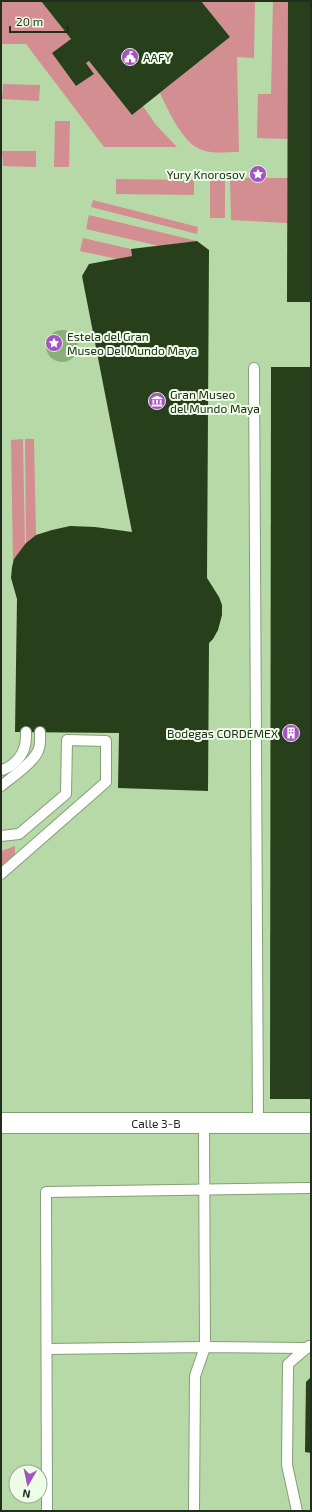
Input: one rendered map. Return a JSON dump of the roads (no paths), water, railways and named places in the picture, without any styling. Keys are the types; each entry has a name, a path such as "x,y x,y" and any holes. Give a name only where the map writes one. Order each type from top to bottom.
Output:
{"street":[{"name":"Calle 3-B","path":"1,1123 311,1123"}],"lane":[{"path":"254,368 258,1123"},
{"path":"1,770 14,764 21,756 26,746 26,732"},
{"path":"1,786 38,753 40,747 40,732"},
{"path":"1,836 19,834 66,794 67,740 106,741 106,782 1,874"},
{"path":"194,1511 195,1376 205,1347 204,1123"},
{"path":"48,1511 46,1192 311,1188"},
{"path":"47,1349 309,1346"},
{"path":"297,1511 287,1465 288,1364 309,1346"}],"place":[{"name":"AAFY","path":"130,57"},
{"name":"Yury Knorosov","path":"258,174"},
{"name":"Estela del Gran Museo Del Mundo Maya","path":"54,343"},
{"name":"Gran Museo del Mundo Maya","path":"157,401"},
{"name":"Bodegas CORDEMEX","path":"291,733"}]}
